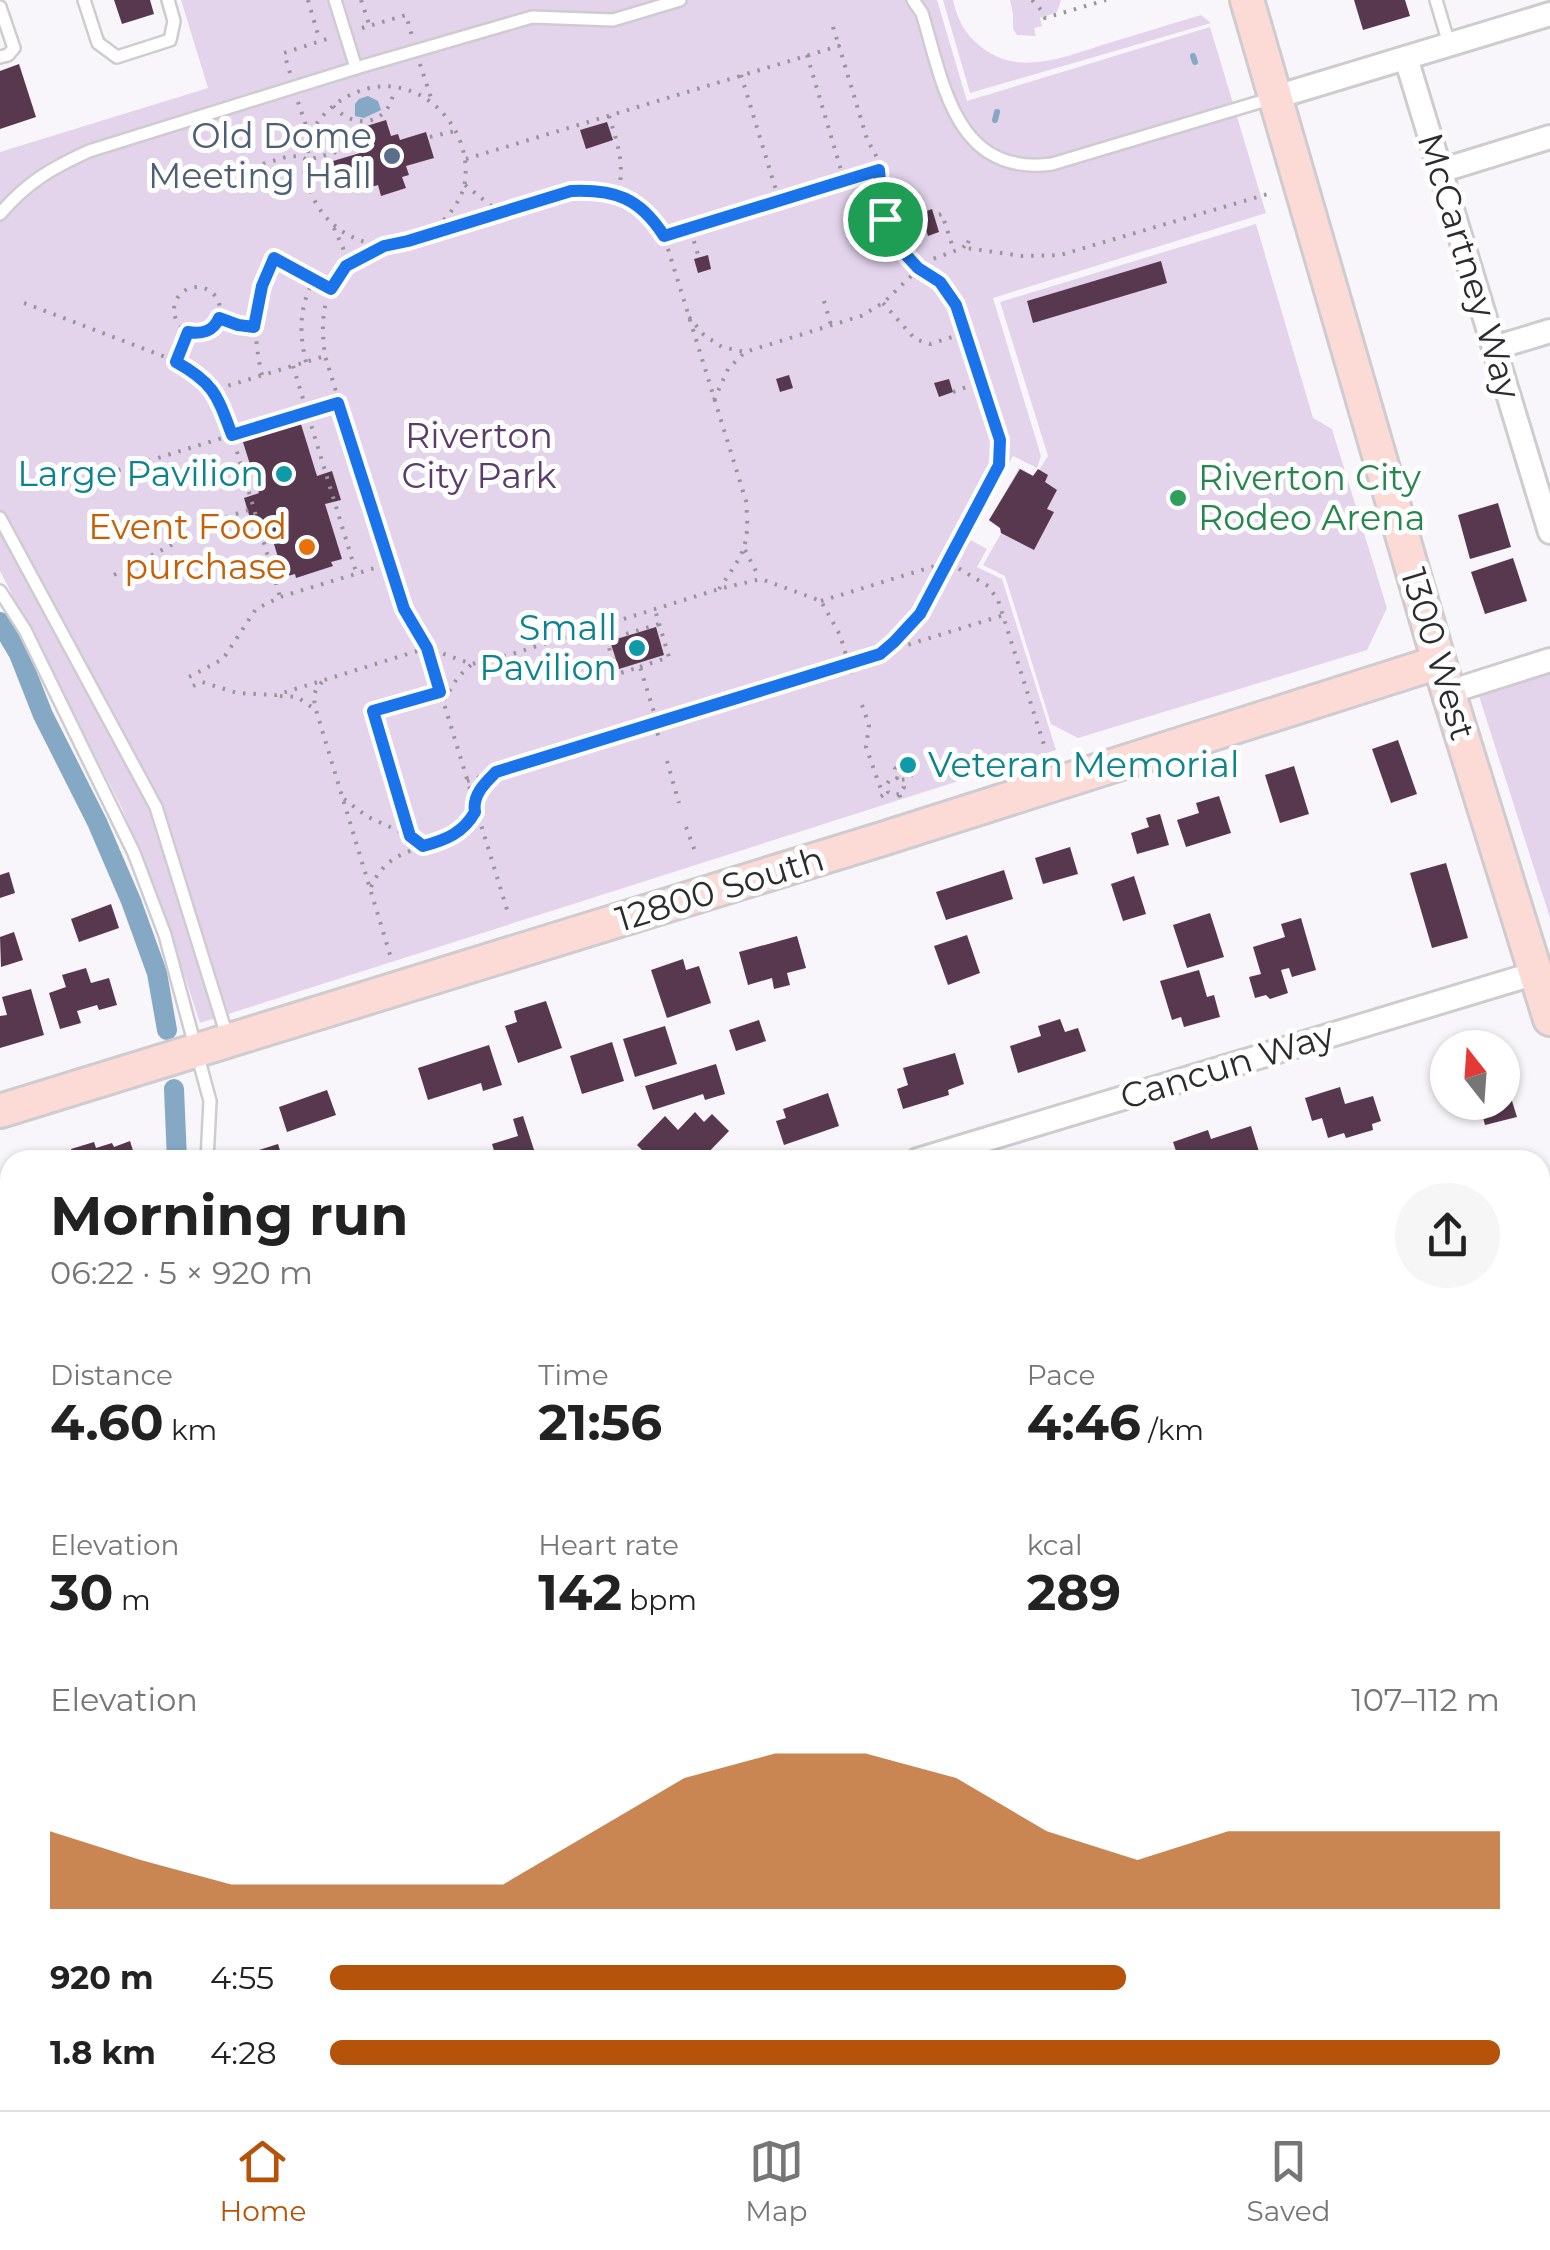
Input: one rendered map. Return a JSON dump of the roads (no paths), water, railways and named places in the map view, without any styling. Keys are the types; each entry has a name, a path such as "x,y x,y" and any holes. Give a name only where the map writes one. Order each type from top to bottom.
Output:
{"street":[{"name":"1300 West","path":"1247,0 1444,677 1550,1019"},
{"path":"1276,97 1550,14"},
{"name":"McCartney Way","path":"1406,58 1550,529"},
{"path":"1440,171 1550,138"},
{"path":"1494,348 1550,331"},
{"path":"1444,677 1550,660"},
{"name":"12800 South","path":"0,1111 1028,794 1444,677"},
{"name":"Cancun Way","path":"951,1150 1536,972"}],"lane":[{"path":"84,0 98,43 117,57 170,40 174,21 168,0"},
{"path":"335,0 356,68"},
{"path":"0,214 51,168 89,151 532,17 613,20 680,0"},
{"path":"913,0 922,12 958,122 981,148 1006,161 1030,166 1052,164 1276,97"},
{"path":"1436,0 1450,44"},
{"path":"0,6 14,48 0,57"},
{"path":"0,518 156,807 228,1041"},
{"path":"0,591 25,630 134,852 165,935 210,1101 208,1150"}],"water":[{"path":"368,96 378,101 381,110 364,118 355,116 355,104"}],"waterway":[{"path":"1193,56 1195,62"},
{"path":"995,120 997,112"},
{"path":"0,622 19,654 43,715 97,822 131,901 157,973 167,1030"},
{"path":"174,1089 177,1150"}],"place":[{"name":"Old Dome Meeting Hall","path":"392,156"},
{"name":"Large Pavilion","path":"284,474"},
{"name":"Riverton City Rodeo Arena","path":"1178,498"},
{"name":"Event Food purchase","path":"307,547"},
{"name":"Small Pavilion","path":"637,648"},
{"name":"Veteran Memorial","path":"908,765"}],"park label":[{"name":"Riverton City Park","path":"479,456"}]}
